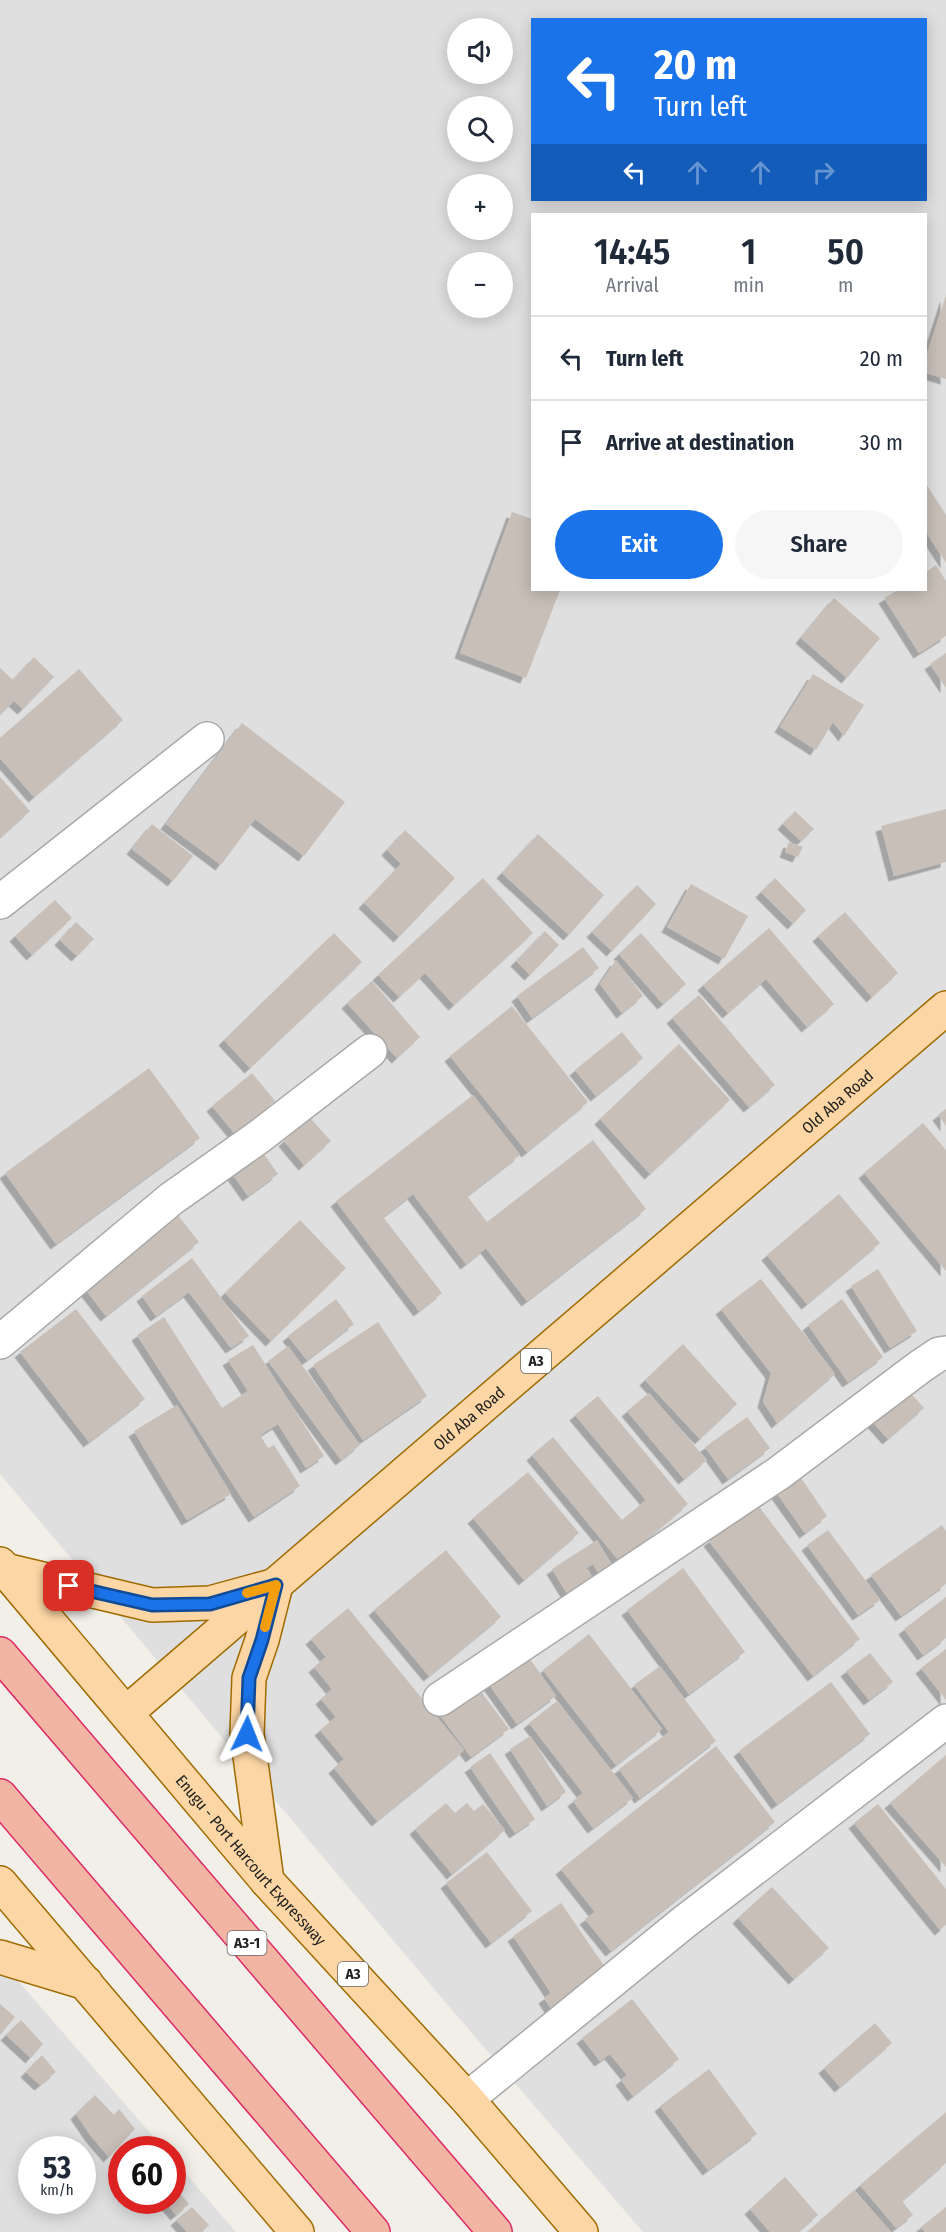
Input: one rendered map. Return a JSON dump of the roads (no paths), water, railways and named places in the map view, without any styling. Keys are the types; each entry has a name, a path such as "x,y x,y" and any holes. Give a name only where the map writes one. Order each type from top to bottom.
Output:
{"highway":[{"name":"A3-1","path":"0,1654 495,2232"},
{"path":"0,1796 373,2232"}],"main road":[{"name":"Old Aba Road","path":"126,1713 946,1008"},
{"path":"3,1567 152,1605 210,1604 276,1585"},
{"name":"Enugu - Port Harcourt Expressway","path":"3,1567 267,1881 467,2099 581,2232"},
{"path":"267,1881 247,1734 249,1678 262,1640 276,1585"},
{"path":"0,1882 297,2232"},
{"path":"0,1957 86,1983"}],"street":[{"path":"0,902 207,739"},
{"path":"0,1342 171,1198 260,1136 370,1052"},
{"path":"440,1700 779,1473 921,1366 939,1354 946,1353"},
{"path":"467,2099 683,1923 946,1721"}]}
